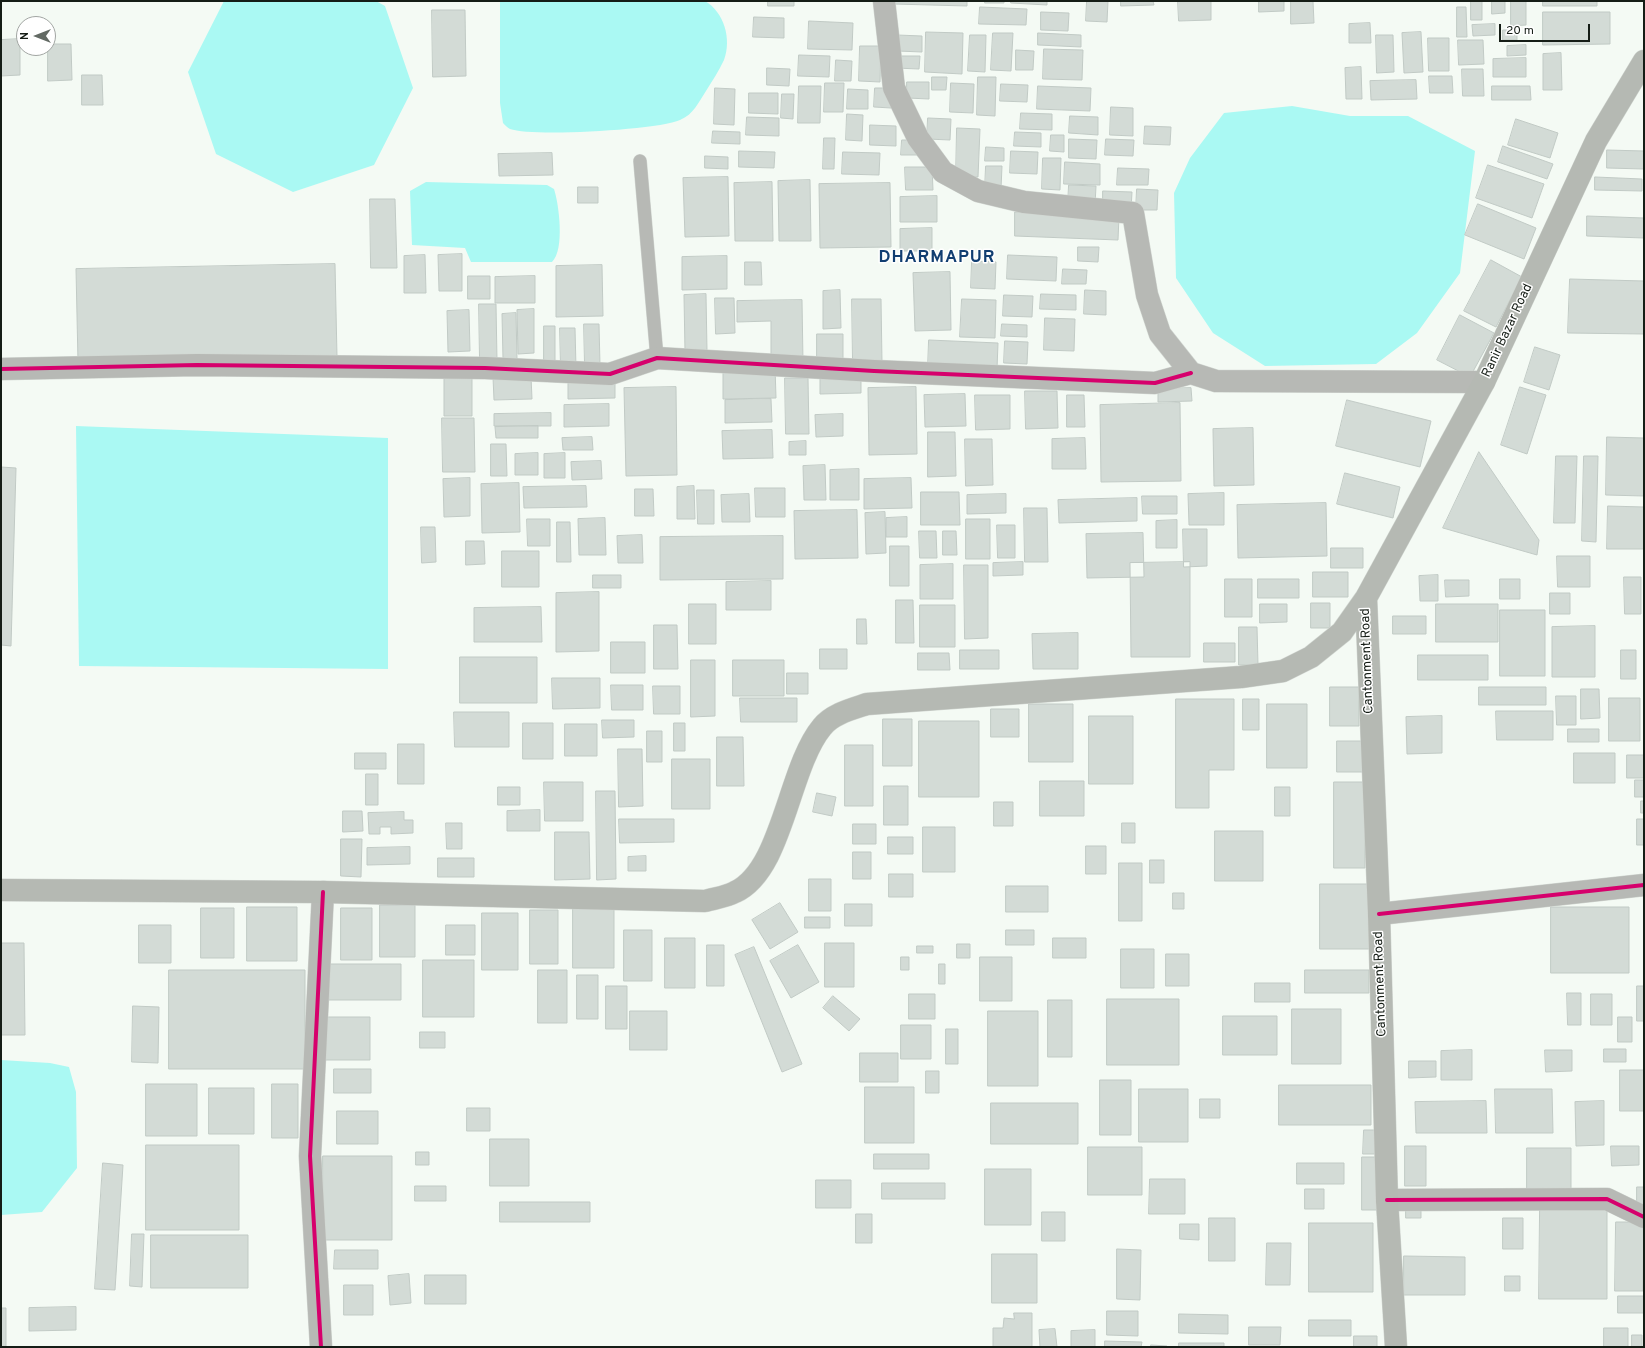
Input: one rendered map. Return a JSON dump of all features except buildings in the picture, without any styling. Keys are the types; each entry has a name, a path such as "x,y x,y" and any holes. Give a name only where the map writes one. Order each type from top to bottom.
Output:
{"main road":[{"name":"Ranir Bazar Road","path":"1,890 323,892 705,901 735,892 753,878 768,857 806,755 822,727 844,711 867,704 1241,677 1283,671 1311,657 1342,632 1366,598 1484,382 1596,141 1644,61"},
{"name":"Cantonment Road","path":"1366,598 1379,914 1387,1200 1396,1347"}],"street":[{"path":"884,1 894,88 918,138 942,172 978,192 1024,202 1132,213 1147,295 1160,334 1191,373 1216,381 1484,382"},
{"path":"1,369 213,366 485,368 610,374 657,358 890,372 1155,384 1191,373"},
{"path":"1379,914 1644,885"},
{"path":"321,1347 310,1156 323,892"},
{"path":"1387,1200 1607,1199 1644,1217"}],"lane":[{"path":"640,161 657,358"}],"water":[{"path":"224,1 376,1 385,6 413,88 374,165 293,192 216,154 188,72"},
{"path":"500,1 705,1 717,12 725,27 727,35 726,52 720,68 698,104 689,115 680,120 667,124 647,127 595,131 543,132 510,129 503,123 500,103"},
{"path":"1292,106 1350,116 1408,116 1475,151 1460,273 1417,333 1376,364 1265,366 1213,333 1176,278 1174,193 1190,158 1224,113"},
{"path":"426,182 547,185 554,189 558,205 560,238 556,256 552,262 471,262 465,248 412,245 410,191"},
{"path":"76,426 388,438 388,669 79,666"},
{"path":"1,1060 50,1063 69,1067 76,1092 77,1168 42,1212 1,1215"}],"cycle path":[{"path":"1,369 197,365 485,368 610,374 657,358 874,371 1155,383 1191,373"},
{"path":"1379,914 1644,885"},
{"path":"321,1347 310,1156 323,892"},
{"path":"1387,1200 1607,1199 1644,1217"}],"district":[{"name":"DHARMAPUR","path":"937,259"}]}
